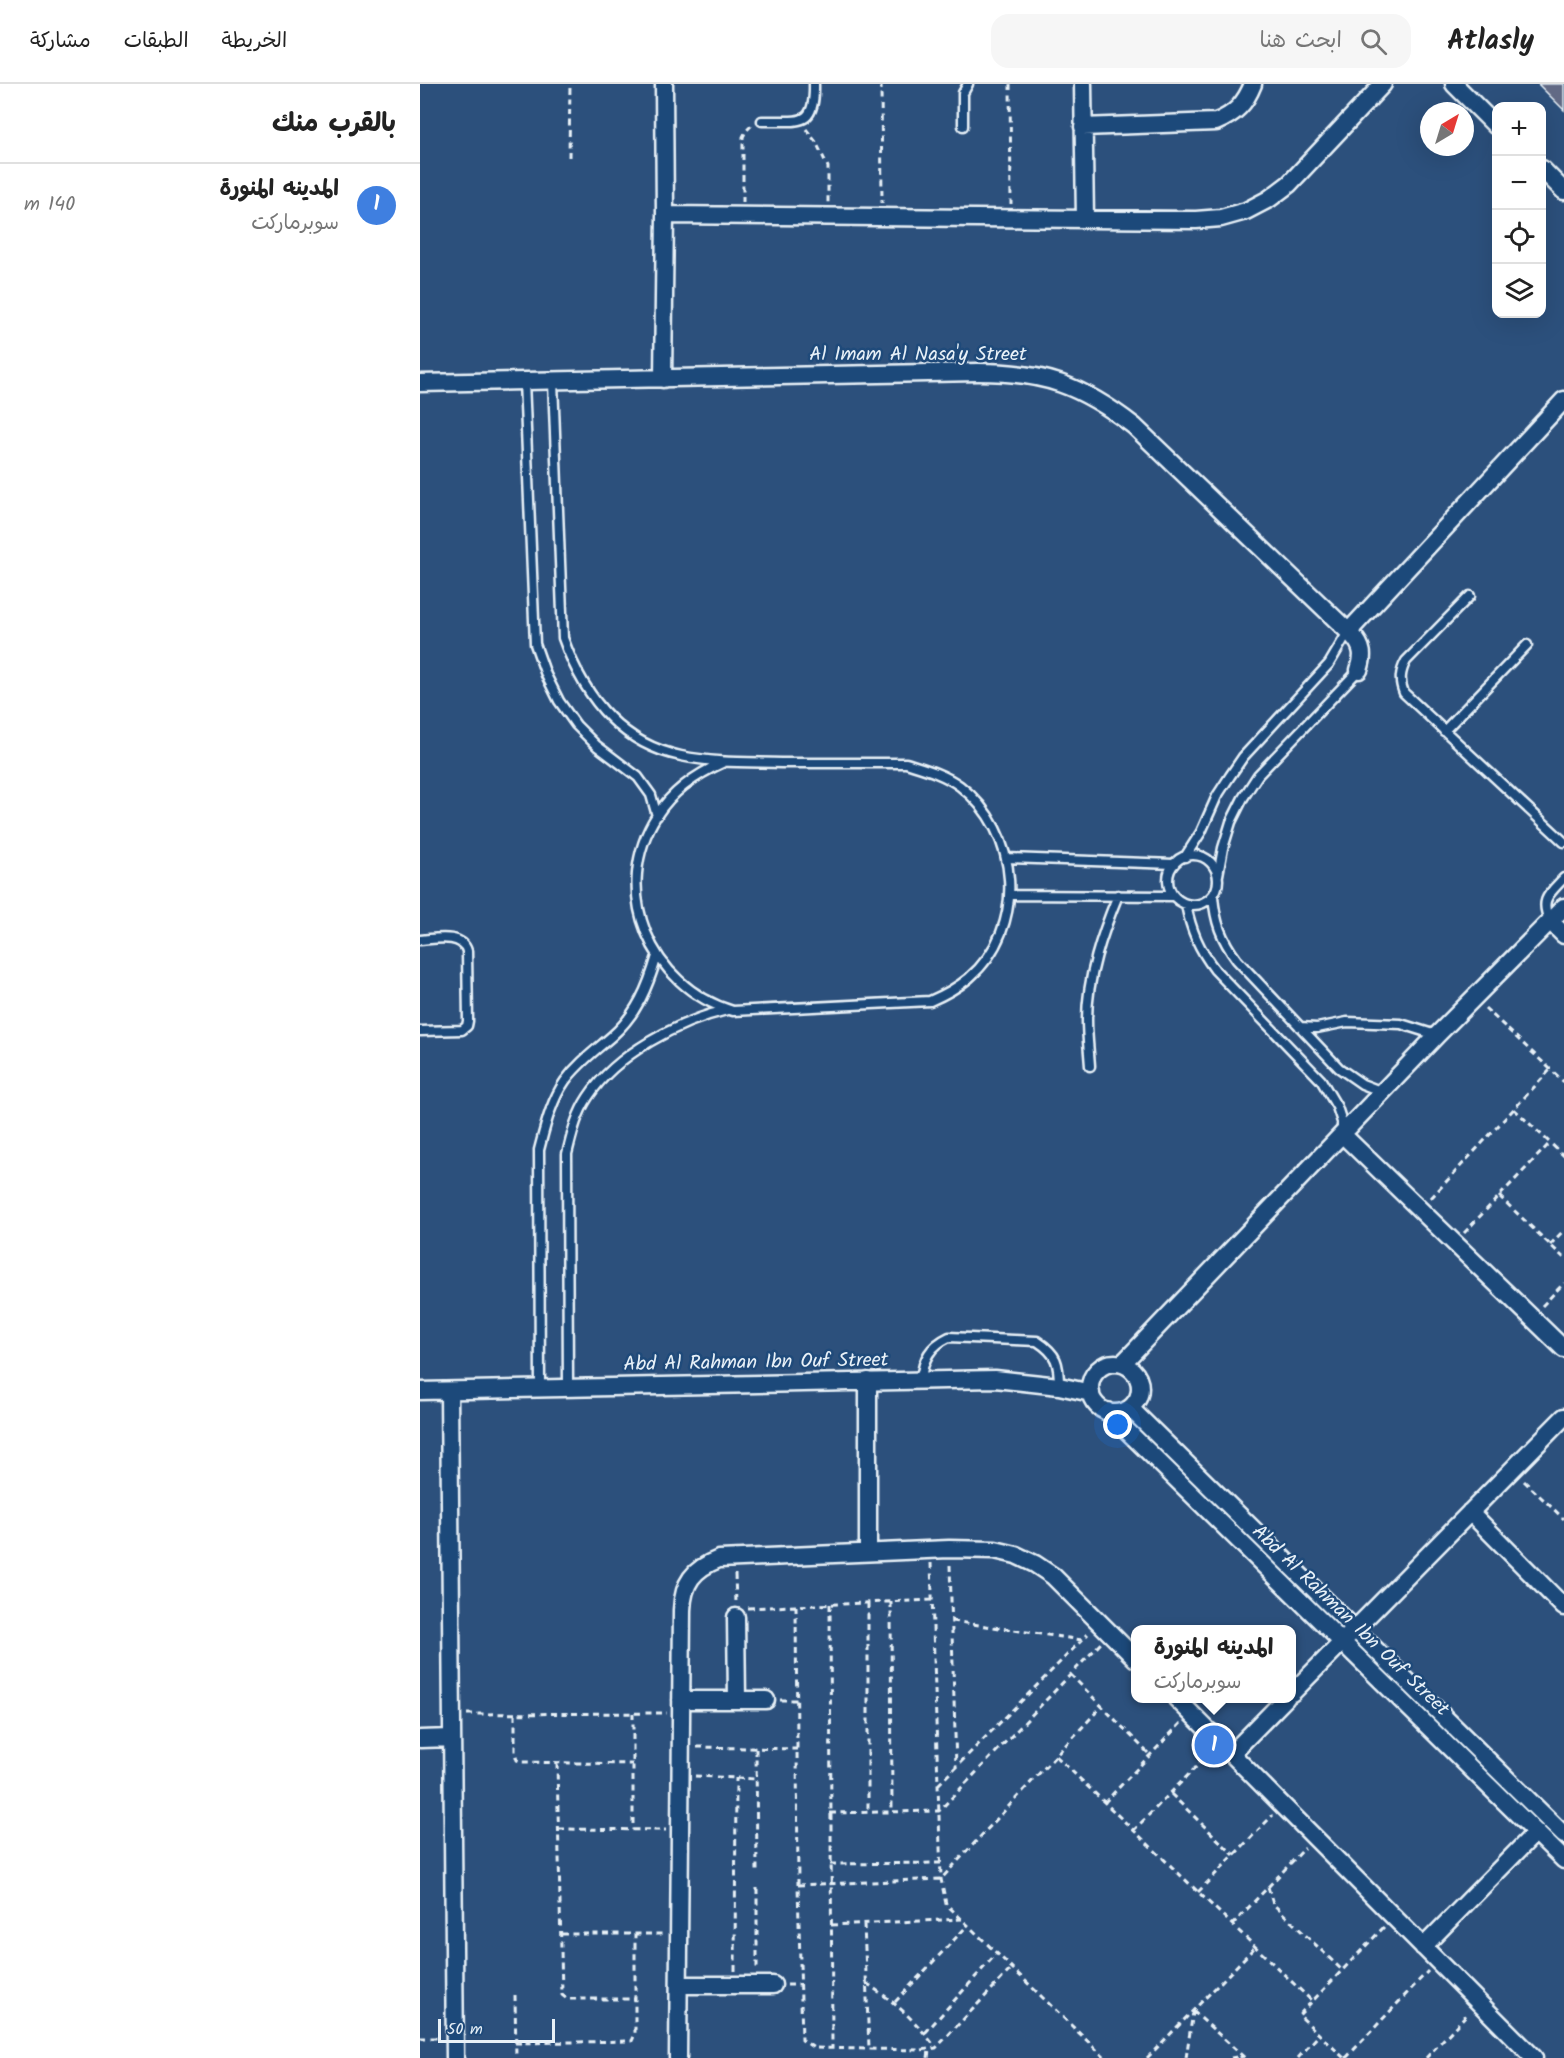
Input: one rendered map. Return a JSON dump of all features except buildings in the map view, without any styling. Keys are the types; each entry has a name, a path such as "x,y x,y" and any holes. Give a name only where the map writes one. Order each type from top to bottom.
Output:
{"street":[{"path":"663,379 664,84"},
{"path":"1083,84 1085,219"},
{"path":"1083,127 1216,122 1229,117 1240,108 1253,84"},
{"path":"665,215 1196,220 1221,218 1246,211 1269,200 1289,184 1383,84"},
{"path":"1454,84 1492,121"},
{"path":"1546,174 1564,191"},
{"name":"Al Imam Al Nasa'y Street","path":"420,383 1011,372 1045,378 1077,389 1107,405 1134,426 1359,643 1363,652 1359,670"},
{"path":"1348,632 1564,400"},
{"path":"1122,1364 1437,1035 1564,907"},
{"path":"1550,921 1564,935"},
{"path":"1343,1135 1564,1349"},
{"path":"1111,1364 1122,1364 1133,1371 1139,1381 1137,1399 1130,1408 1119,1412 1107,1411 1097,1404 1091,1393 1091,1382 1101,1368 1111,1364"},
{"name":"Abd Al Rahman Ibn Ouf Street","path":"420,1391 995,1379 1059,1386 1091,1393"},
{"path":"868,1381 868,1552"},
{"path":"449,1391 455,2058"},
{"name":"Abd Al Rahman Ibn Ouf Street","path":"1130,1408 1564,1835"},
{"name":"Abd Al Rahman Ibn Ouf Street","path":"1107,1411 1564,1860"},
{"path":"1296,1689 1564,1417"},
{"path":"1470,1512 1564,1607"},
{"path":"678,2058 682,1603 687,1584 695,1572 718,1559 949,1549 995,1550 1016,1555 1053,1576 1131,1654"},
{"path":"736,1613 737,1700"},
{"path":"681,1706 737,1700 766,1700"},
{"path":"1181,1703 1534,2058"},
{"path":"1226,1748 1280,1703"},
{"path":"420,1739 452,1738"},
{"path":"1424,1947 1536,1832"},
{"path":"679,1985 765,1985"}],"lane":[{"path":"762,121 798,120 808,116 814,106 814,84"},
{"path":"963,126 963,93 968,84"},
{"path":"524,381 535,644 546,675 559,701 576,725 597,746 638,777 651,795 657,816"},
{"path":"553,382 563,638 583,685 615,722 635,737 656,748 680,756 724,762 906,763 934,771 959,786 981,806 997,830 1007,858 1010,895 1006,918 998,940 985,960 970,977 951,991 930,1001 733,1011 707,1001 688,989 671,974 657,956 646,934 639,910 636,886 638,861 645,838 670,798 704,771 724,762"},
{"path":"1470,596 1406,661 1400,676 1404,693 1564,842"},
{"path":"1007,858 1174,864 1185,857 1202,832 1217,796 1230,776 1259,739 1329,664 1348,632"},
{"path":"1444,731 1527,645"},
{"path":"1359,670 1258,775 1243,798 1231,822 1223,848 1214,896 1214,913 1218,930 1226,946 1300,1027 1350,1077 1375,1089 1386,1090"},
{"path":"1185,857 1197,856 1208,860 1218,875"},
{"path":"1173,896 1168,879 1174,864"},
{"path":"1550,921 1544,909 1545,902 1564,878"},
{"path":"1010,895 1173,896 1186,905 1198,905 1214,896"},
{"path":"1090,1066 1087,1019 1089,993 1100,943 1118,895"},
{"path":"1186,905 1189,922 1204,955 1321,1080 1336,1107 1342,1122 1343,1135"},
{"path":"420,940 458,939 465,944 468,1021 467,1026 462,1030 420,1031"},
{"path":"540,1389 539,1150 548,1114 565,1081 592,1052 614,1035 634,1012 649,986 657,956"},
{"path":"568,1388 567,1154 574,1124 588,1097 607,1074 631,1055 666,1033 704,1015 727,1010"},
{"path":"1300,1027 1317,1028 1347,1022 1401,1024 1437,1035"},
{"path":"921,1380 925,1359 931,1349 949,1337 1037,1341 1047,1347 1054,1356 1059,1367 1059,1386"}],"path":[{"path":"569,157 570,84"},
{"path":"880,84 882,217"},
{"path":"1010,84 1011,218"},
{"path":"798,120 816,142 828,167 828,217"},
{"path":"743,216 743,137 750,126 762,121"},
{"path":"1475,998 1564,1082"},
{"path":"1420,1209 1550,1070"},
{"path":"1514,1109 1564,1156"},
{"path":"1455,1243 1550,1143"},
{"path":"1499,1196 1564,1258"},
{"path":"1550,1245 1564,1230"},
{"path":"1532,1317 1564,1283"},
{"path":"1512,1470 1564,1519"},
{"path":"949,1549 956,1767"},
{"path":"931,1550 941,1879 946,1904 1105,2058"},
{"path":"735,1558 736,1613 796,1606 932,1600"},
{"path":"891,1602 892,1812"},
{"path":"868,1603 868,1812"},
{"path":"830,1604 832,2049"},
{"path":"796,1606 798,1885 802,2040 814,2048 929,2050 936,2048 1012,1968"},
{"path":"952,1621 1082,1640"},
{"path":"938,1785 1082,1640 1105,1628"},
{"path":"830,1813 939,1811 1070,1674 1105,1628"},
{"path":"1070,1674 1150,1755"},
{"path":"452,1714 633,1713 681,1706"},
{"path":"798,1885 941,1879 1102,1706"},
{"path":"633,1713 633,1830"},
{"path":"515,1714 517,1760 522,1762 633,1764"},
{"path":"1104,1803 1191,1714"},
{"path":"681,1747 797,1749"},
{"path":"1133,1831 1170,1793 1226,1748"},
{"path":"756,1749 757,1871"},
{"path":"1056,1756 1312,2002"},
{"path":"557,1763 562,1993 567,1999 635,2000"},
{"path":"680,1775 756,1779"},
{"path":"735,1985 736,1778"},
{"path":"1170,1793 1234,1855"},
{"path":"1198,1892 1283,1806"},
{"path":"559,1829 680,1830"},
{"path":"1232,1925 1315,1838"},
{"path":"830,1864 941,1863"},
{"path":"1268,1887 1272,1904 1342,1970"},
{"path":"757,1888 765,1985"},
{"path":"1393,1917 1299,2015 1345,2058 1438,1961"},
{"path":"831,1925 962,1920"},
{"path":"864,1924 869,2049"},
{"path":"895,2002 968,1924"},
{"path":"561,1934 679,1934"},
{"path":"516,2043 632,2041 635,2034 635,1934"},
{"path":"1147,2058 1255,1947"},
{"path":"925,2033 997,1953"},
{"path":"866,1983 895,2002 936,2048"},
{"path":"515,1995 516,2058"},
{"path":"1426,2058 1478,2002"},
{"path":"1193,2011 1242,2057"},
{"path":"1186,2058 1193,2011"},
{"path":"1298,2058 1320,2035"},
{"path":"928,2058 929,2050"},
{"path":"1231,2058 1242,2057"}],"place":[{"name":"المدينه المنورة","path":"1214,1745"}]}
